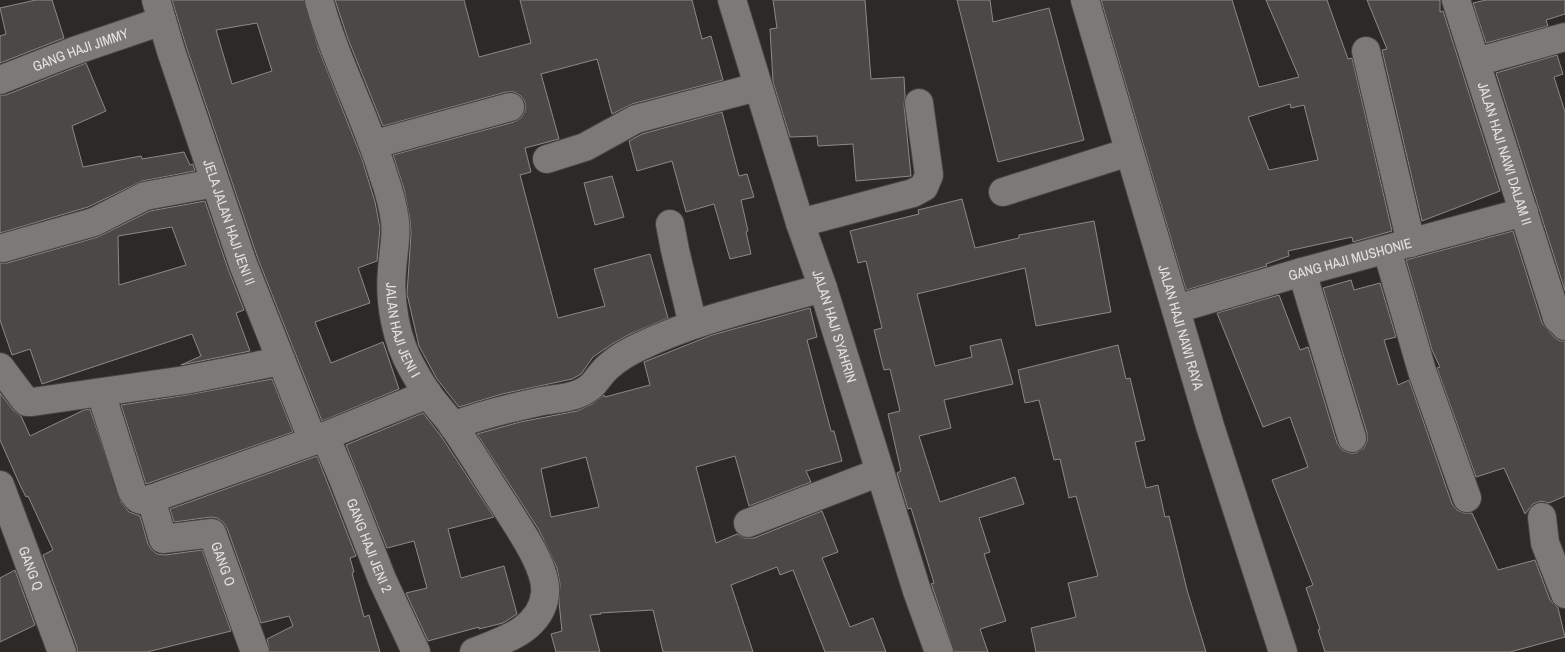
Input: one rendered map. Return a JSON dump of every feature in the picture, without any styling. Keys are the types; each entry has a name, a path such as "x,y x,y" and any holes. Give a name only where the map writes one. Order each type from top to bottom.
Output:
{"street":[{"name":"JALAN HAJI JENI I","path":"319,0 331,41 375,144 389,193 396,234 392,292 396,323 405,353 428,394 453,426 532,549 541,570 546,593 542,607 535,620 515,639"},
{"name":"JALAN HAJI SYAHRIN","path":"732,0 757,87 800,223 823,288 917,591 938,652"},
{"name":"JALAN HAJI NAWI RAYA","path":"1085,0 1210,426 1283,652"},
{"name":"JALAN HAJI NAWI DALAM II","path":"1456,0 1559,317"},
{"name":"GANG HAJI JIMMY","path":"0,80 74,51 159,10"},
{"name":"JELA JALAN HAJI JENI II","path":"159,10 243,264 281,361 319,439"},
{"path":"1476,62 1565,37"},
{"path":"1366,51 1422,371 1467,498"},
{"path":"547,160 585,147 636,119 757,87"},
{"path":"800,223 913,193 924,187 929,174 919,103"},
{"path":"375,144 510,107"},
{"path":"1003,192 1129,152"},
{"path":"1,245 94,222 145,196 215,183"},
{"name":"GANG HAJI MUSHONIE","path":"1176,309 1302,272 1524,212"},
{"path":"670,224 693,325"},
{"path":"1302,272 1352,438"},
{"path":"453,426 468,420 526,405 568,398 591,388 608,366 655,340 693,325 823,288"},
{"path":"0,367 27,402 32,402 185,380 281,361"},
{"path":"101,393 132,491 138,499 146,500 319,439 428,394"},
{"name":"GANG HAJI JENI 2","path":"319,439 342,476 382,579 416,652"},
{"path":"748,523 880,472"},
{"name":"GANG Q","path":"0,485 62,652"},
{"name":"GANG O","path":"151,499 163,540 212,533 255,652"},
{"path":"1542,518 1545,543 1565,594"},
{"path":"474,652 515,639"}],"building":[{"path":"36,0 52,0 64,38 0,63 0,36 6,34 0,8"},
{"path":"172,0 304,0 319,50 362,159 375,202 380,228 377,261 358,268 370,303 315,322 331,363 383,342 399,389 322,421 258,259","holes":["257,23 272,71 232,84 216,30"]},
{"path":"335,0 464,0 479,57 531,43 520,0 692,0 702,39 711,36 723,80 632,104 612,114 597,59 541,74 559,139 525,148 531,172 520,175 558,318 605,306 594,269 650,254 668,318 612,344 593,357 581,374 572,379 502,394 459,407 437,379 419,346 407,294 411,234 410,219 404,189 393,155 514,122 521,118 525,111 525,102 521,96 514,92 506,92 383,126 348,39"},
{"path":"773,0 865,0 871,79 904,77 904,105 911,176 856,181 853,144 818,146 817,136 790,137 773,82 770,29 777,28"},
{"path":"957,0 990,0 993,22 1049,8 1084,140 998,162"},
{"path":"1101,0 1232,0 1259,87 1299,77 1266,0 1327,0 1348,59 1352,58 1392,231 1353,242 1352,237 1288,251 1289,256 1266,264 1267,266 1186,290","holes":["1290,104 1291,108 1304,105 1318,160 1269,170 1248,117"]},
{"path":"1367,0 1440,0 1440,12 1443,11 1500,191 1422,221 1382,50 1387,49"},
{"path":"1486,0 1565,0 1565,14 1546,20 1548,26 1486,43 1473,3"},
{"path":"1557,55 1563,74 1554,77 1565,112 1565,291 1496,73"},
{"path":"86,63 106,111 72,126 83,167 141,156 142,159 184,152 190,165 193,164 195,171 142,181 88,207 0,233 0,95 6,95"},
{"path":"722,112 739,176 747,174 754,197 741,200 751,254 730,259 714,204 686,212 672,161 637,171 629,141 642,134"},
{"path":"612,176 624,217 595,225 584,183"},
{"path":"962,199 975,248 1019,238 1019,235 1094,221 1111,312 1036,326 1025,268 917,294 935,366 972,357 970,346 1001,339 1013,384 944,400 951,428 919,436 940,502 1015,477 1024,504 979,518 990,552 984,554 1006,621 980,629 988,652 954,652 931,584 934,583 911,508 908,509 897,473 901,471 888,414 900,411 890,369 884,370 874,330 882,328 866,261 858,263 850,231 919,214 918,210"},
{"path":"205,201 244,310 236,313 250,351 181,365 201,356 192,334 42,384 30,349 12,355 0,320 0,263 7,263 98,237 150,211","holes":["172,227 186,265 119,285 118,236"]},
{"path":"1513,231 1542,323 1554,337 1560,341 1565,341 1565,496 1549,503 1541,501 1533,504 1525,514 1504,468 1476,477 1437,368 1440,367 1432,350 1406,260"},
{"path":"1351,280 1354,290 1380,283 1396,337 1384,340 1398,385 1409,380 1452,504 1457,510 1464,513 1472,513 1498,570 1535,560 1550,600 1558,608 1565,637 1510,652 1325,652 1318,630 1320,629 1306,588 1313,585 1272,480 1308,467 1290,417 1263,427 1217,313 1279,295 1300,350 1308,347 1337,443 1342,450 1356,453 1364,448 1367,441 1367,433 1323,288"},
{"path":"810,308 817,337 807,340 831,431 834,431 842,461 806,471 811,482 749,506 735,456 696,467 716,543 737,534 745,538 754,538 822,511 838,552 822,558 850,627 873,618 886,652 825,652 793,570 780,575 777,567 731,585 753,652 663,652 653,610 590,615 600,652 556,652 551,634 562,631 559,602 560,584 557,568 539,530 477,434 520,422 577,411 592,404 604,395 605,397 650,385 644,362 712,335","holes":["586,457 599,507 551,517 541,469"]},
{"path":"1118,345 1126,379 1130,378 1145,440 1135,442 1146,488 1158,485 1165,517 1169,516 1187,590 1206,652 1036,652 1031,628 1076,617 1068,583 1098,576 1076,496 1069,498 1060,459 1054,460 1039,400 1025,403 1018,370"},
{"path":"272,379 293,432 146,484 121,405"},
{"path":"0,393 13,410 21,416 30,436 84,410 90,409 121,502 129,512 140,516 148,544 157,554 165,555 202,550 231,631 147,652 77,652 77,647 43,555 53,550 28,496 26,497 20,485 0,440"},
{"path":"423,413 441,436 494,517 448,529 461,578 504,566 517,614 503,623 479,629 479,627 428,641 406,593 427,588 414,541 387,548 346,445"},
{"path":"317,456 356,556 350,558 354,572 352,573 364,617 369,615 380,652 270,652 267,639 293,626 289,616 261,623 227,528 223,522 211,517 174,522 170,509"},
{"path":"15,570 35,625 0,642 0,578"}]}
